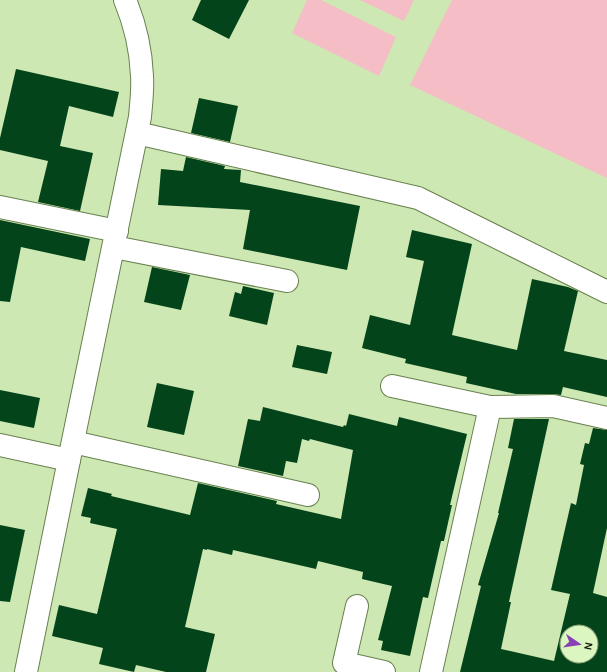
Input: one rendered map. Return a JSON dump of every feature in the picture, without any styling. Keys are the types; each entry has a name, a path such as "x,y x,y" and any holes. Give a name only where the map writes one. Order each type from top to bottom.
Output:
{"street":[{"path":"26,672 140,117 142,77 138,38 133,19 125,0"},
{"path":"137,134 418,198 607,292"},
{"path":"0,207 115,239 287,281"},
{"path":"392,386 490,407 553,406 607,418"},
{"path":"431,672 490,407"},
{"path":"0,445 71,451 308,495"},
{"path":"357,606 344,663 384,672"}],"shaded area":[{"path":"307,0 321,0 396,37 379,76 292,33"},
{"path":"360,0 414,0 404,21"},
{"path":"452,0 607,0 607,178 410,85"}],"building":[{"path":"201,0 249,0 229,39 192,20"},
{"path":"16,69 119,92 113,117 69,106 60,146 93,153 80,211 38,202 48,161 0,150 0,138"},
{"path":"199,98 238,106 230,142 191,133"},
{"path":"186,157 225,166 224,169 241,170 240,182 360,206 347,270 243,249 250,210 158,205 161,169 183,171"},
{"path":"0,220 90,239 85,261 21,247 10,302 0,301"},
{"path":"412,230 472,244 452,335 517,350 532,279 568,287 578,291 564,351 607,360 607,397 563,387 561,395 516,394 466,383 467,377 405,363 406,359 362,348 370,315 410,325 424,261 406,257"},
{"path":"152,267 190,275 181,310 144,302"},
{"path":"243,286 274,293 267,325 229,316 235,292 241,294"},
{"path":"297,345 332,352 327,374 292,367"},
{"path":"157,383 194,391 184,435 147,427"},
{"path":"0,390 40,398 34,428 0,421"},
{"path":"263,407 343,427 344,425 346,426 349,414 397,426 399,417 467,434 450,505 452,505 444,541 441,541 428,598 423,597 410,656 381,650 383,641 378,640 392,586 362,579 363,572 318,561 316,569 233,550 232,555 203,549 185,627 215,634 206,672 166,672 136,665 134,672 99,664 103,648 52,636 59,605 97,614 117,529 90,523 91,518 81,516 88,488 112,494 111,496 190,515 198,483 277,501 276,504 341,519 353,450 310,439 309,441 302,439 297,463 286,461 283,476 238,466 248,419 260,421"},
{"path":"514,419 549,419 509,602 511,602 501,649 554,661 559,640 559,664 599,664 599,624 563,624 570,594 551,590 571,503 576,505 584,465 580,464 585,443 589,444 593,428 607,430 607,528 593,593 607,597 607,672 460,672 481,586 478,585 499,513 513,449 508,448"},
{"path":"0,525 25,530 10,602 0,601"}]}
